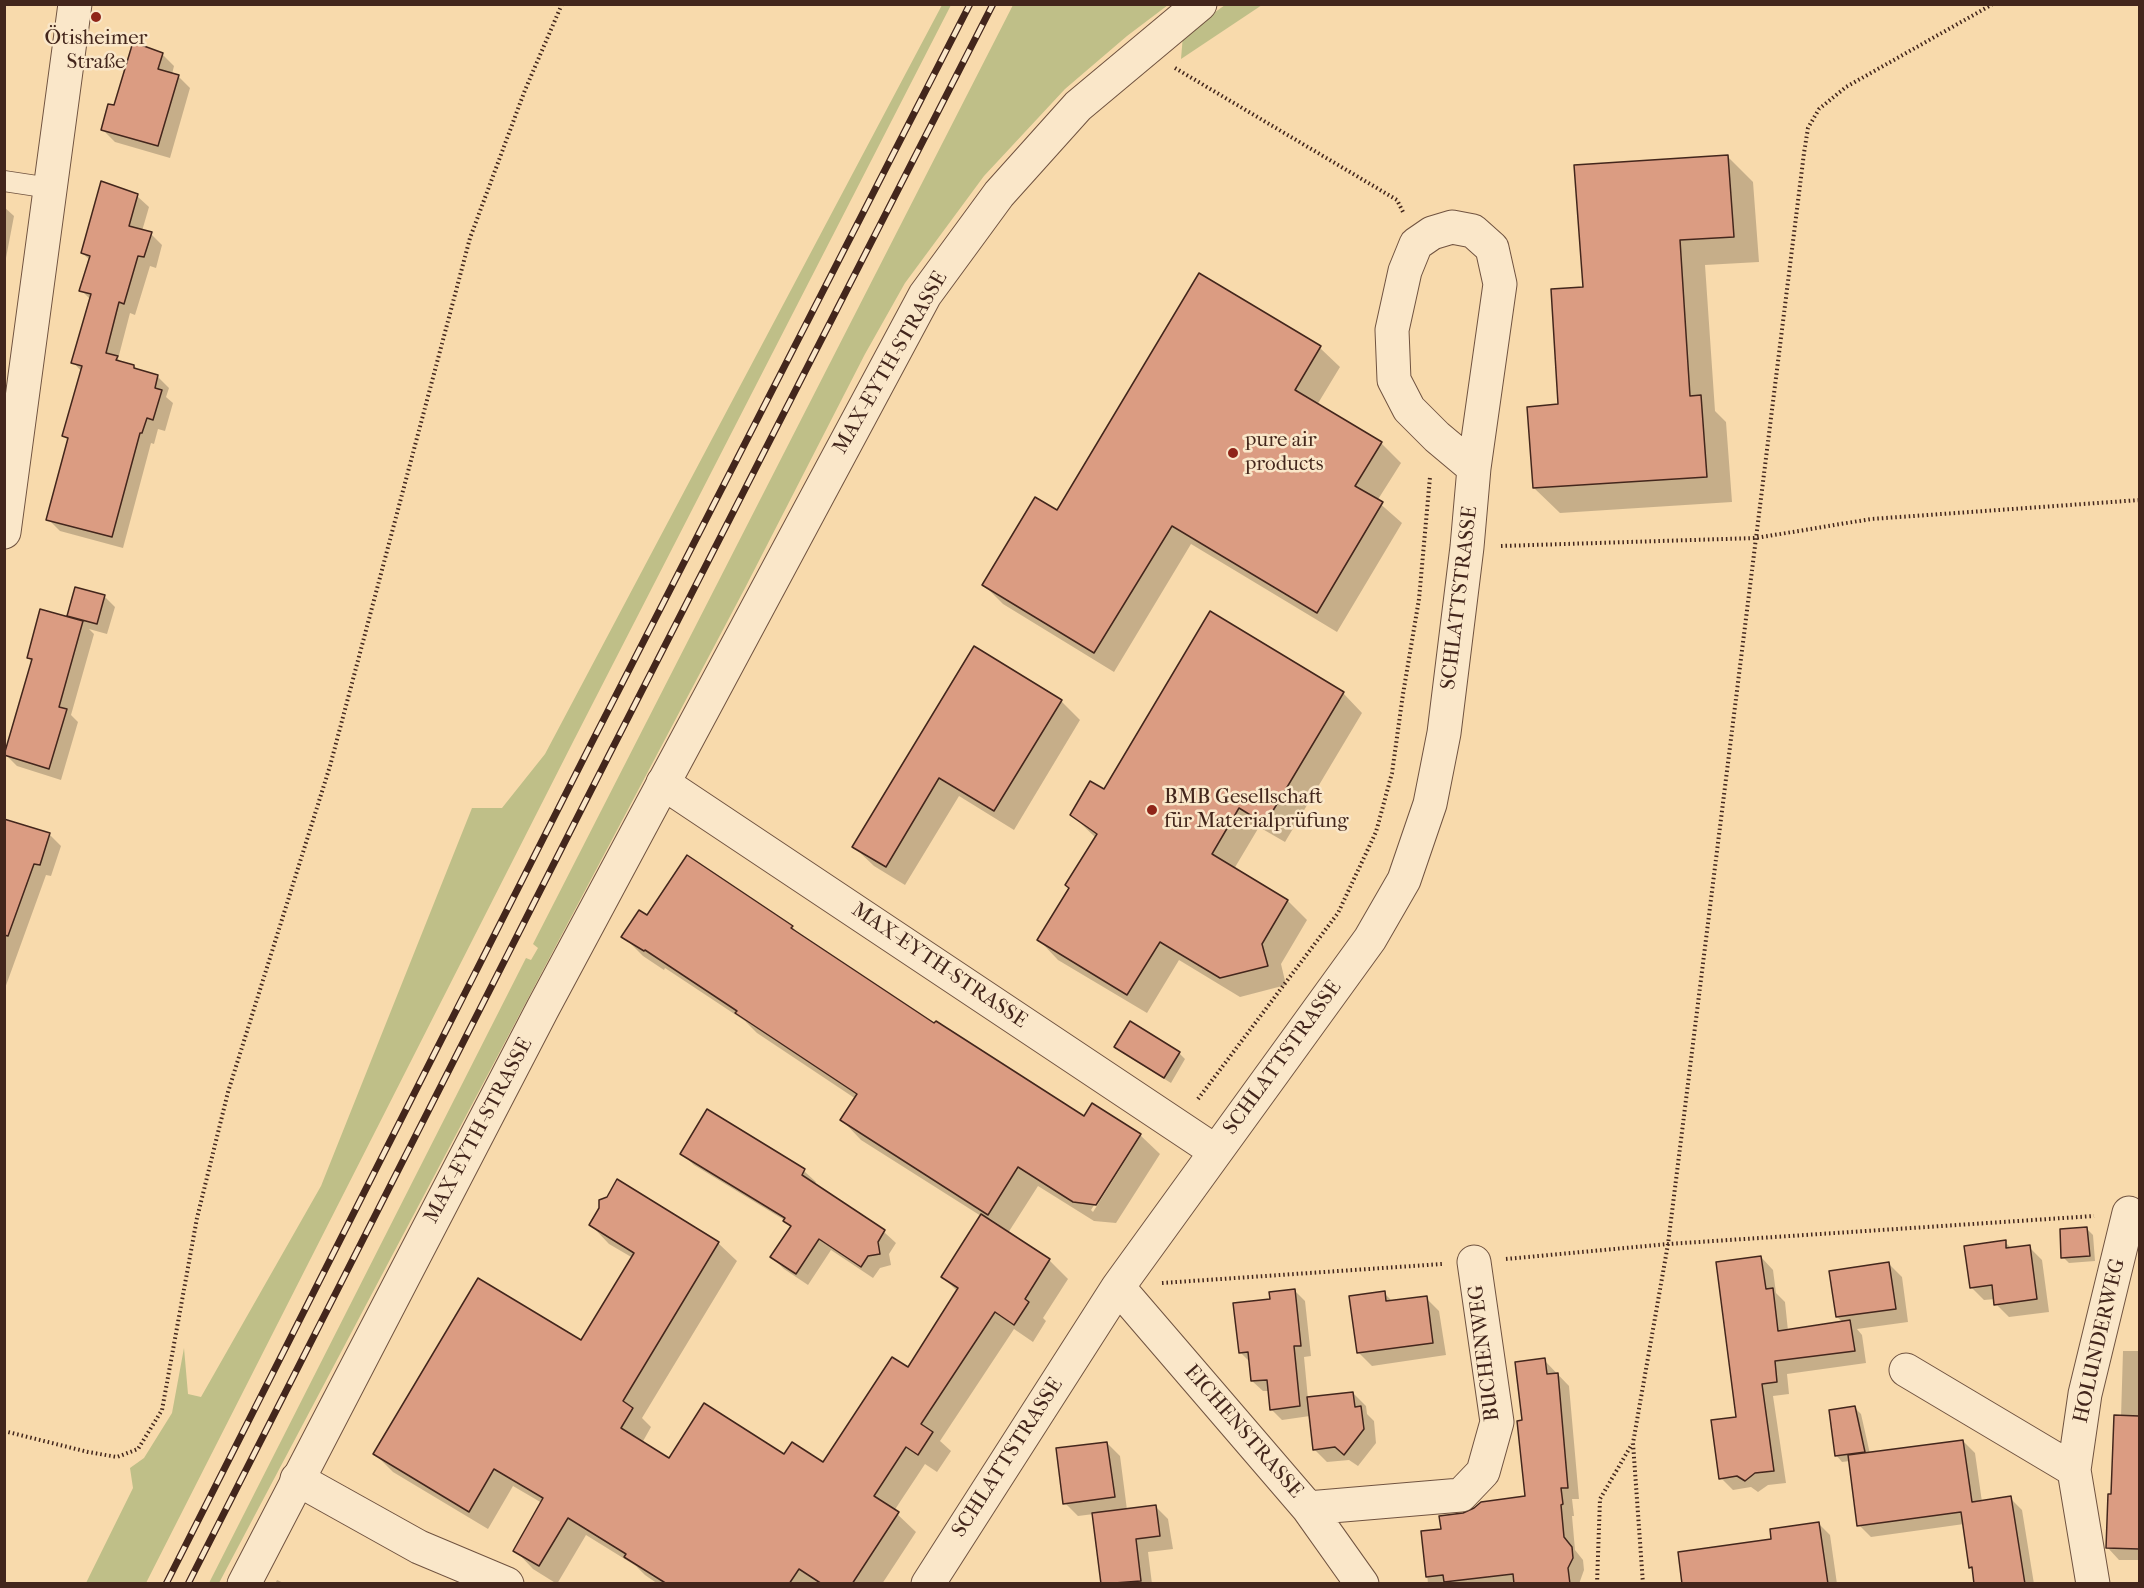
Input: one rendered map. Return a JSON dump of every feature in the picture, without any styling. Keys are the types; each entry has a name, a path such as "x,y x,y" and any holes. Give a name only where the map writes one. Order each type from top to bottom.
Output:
{"street":[{"path":"6,527 75,4"},
{"name":"MAX-EYTH-STRASSE","path":"244,1584 537,1019 925,295 999,194 1078,106 1200,4"},
{"name":"SCHLATTSTRASSE","path":"928,1584 1118,1287 1370,939 1404,880 1430,804 1444,733 1467,547 1474,468 1500,284 1492,248 1473,231 1452,227 1432,233 1416,244"},
{"path":"1416,244 1405,271 1392,330 1394,380 1409,410 1474,468"},
{"name":"MAX-EYTH-STRASSE","path":"663,783 1215,1151"},
{"name":"HOLUNDERWEG","path":"2093,1584 2074,1470 2085,1394 2129,1213"},
{"name":"BUCHENWEG","path":"1308,1508 1461,1495 1484,1472 1497,1422 1474,1262"},
{"name":"EICHENSTRASSE","path":"1118,1287 1308,1508 1362,1584"},
{"path":"1906,1370 2074,1470"},
{"path":"297,1479 419,1547 507,1584"}],"lane":[{"path":"4,181 50,188"}],"path":[{"path":"4,1431 117,1457 138,1449 162,1410 197,1218 228,1092 330,766 470,238 525,90 562,4"},
{"path":"1643,1584 1633,1443 1668,1244 1808,128 1820,109 1846,87 1993,4"},
{"path":"1144,50 1397,200 1416,244"},
{"path":"1179,1125 1338,913 1376,832 1392,773 1402,694 1419,599 1431,468 1437,437"},
{"path":"1467,547 1756,538 1871,519 2139,500"},
{"path":"1186,1281 1474,1262 1668,1244 2129,1213"},
{"path":"1597,1584 1600,1499 1633,1443"}],"green space":[{"path":"942,5 951,5 575,738 146,1583 86,1583 133,1488 130,1468 144,1458 172,1413 184,1348 188,1394 201,1397 321,1186 472,808 502,808 545,754"},
{"path":"1013,5 1168,5 1127,36 1065,89 984,176 905,283 865,354 745,588 219,1583 209,1583 526,958 531,960 538,948 533,944"},
{"path":"1225,5 1262,5 1181,59 1183,35"}],"building":[{"path":"133,42 163,53 158,69 179,75 158,146 101,130 108,104 114,105"},
{"path":"1728,155 1734,237 1680,240 1690,396 1701,395 1707,477 1533,488 1527,407 1558,404 1551,289 1583,287 1574,165"},
{"path":"101,181 138,194 129,226 152,232 144,257 138,256 124,304 119,302 106,353 118,356 116,360 134,365 134,368 158,375 155,388 162,390 153,420 147,418 142,433 140,433 112,537 46,520 68,438 62,436 82,366 71,363 91,294 79,291 90,256 81,253"},
{"name":"pure air products","path":"1199,273 1321,346 1295,390 1382,442 1355,486 1383,502 1317,613 1172,526 1094,653 982,585 1035,497 1057,510"},
{"path":"75,587 105,595 97,624 67,616"},
{"path":"40,609 83,621 59,707 67,709 49,769 4,755 32,659 27,658"},
{"name":"BMB Gesellschaft für Materialprüfung","path":"1210,611 1344,692 1265,824 1239,808 1212,854 1288,900 1262,944 1268,966 1220,978 1160,942 1127,995 1037,940 1069,888 1065,885 1097,834 1070,815 1090,781 1104,789"},
{"path":"974,646 1062,700 994,811 939,778 886,867 852,847"},
{"path":"4,819 50,833 40,865 34,864 8,936 4,935"},
{"path":"687,855 793,926 791,928 934,1023 936,1021 1084,1116 1092,1103 1141,1134 1096,1205 1073,1202 1018,1167 988,1215 840,1120 857,1094 735,1013 737,1011 645,950 621,937 639,910 647,915"},
{"path":"1130,1021 1180,1052 1164,1078 1114,1047"},
{"path":"707,1109 805,1169 802,1175 885,1230 878,1242 880,1254 868,1256 861,1267 819,1239 796,1274 770,1257 791,1226 783,1221 785,1218 680,1154"},
{"path":"617,1179 719,1242 623,1401 633,1408 621,1428 669,1458 704,1403 784,1454 792,1442 823,1462 892,1357 908,1367 958,1288 941,1277 981,1214 1050,1259 1025,1299 1029,1302 1014,1325 995,1312 921,1424 933,1432 918,1455 906,1447 874,1496 899,1512 852,1584 822,1584 799,1569 789,1584 667,1584 624,1557 626,1554 568,1518 539,1566 513,1551 543,1498 494,1469 469,1512 373,1454 478,1278 581,1340 634,1253 589,1225 599,1208 599,1200 607,1197"},
{"path":"2087,1227 2090,1256 2061,1258 2060,1229"},
{"path":"2006,1240 2006,1248 2030,1245 2037,1299 1994,1305 1992,1285 1970,1288 1964,1246"},
{"path":"1761,1256 1766,1289 1773,1288 1778,1331 1850,1320 1855,1351 1775,1361 1777,1382 1762,1384 1774,1471 1755,1473 1745,1481 1737,1476 1719,1479 1711,1420 1736,1417 1716,1262"},
{"path":"1889,1262 1896,1309 1836,1317 1829,1271"},
{"path":"1295,1289 1301,1346 1294,1346 1300,1406 1270,1410 1267,1380 1251,1381 1248,1352 1239,1353 1233,1303 1270,1299 1269,1292"},
{"path":"1385,1291 1386,1301 1427,1296 1433,1343 1357,1353 1349,1296"},
{"path":"1545,1358 1547,1374 1558,1373 1568,1488 1561,1488 1563,1504 1561,1505 1564,1537 1572,1547 1573,1558 1568,1568 1570,1584 1514,1584 1513,1574 1444,1582 1443,1575 1426,1577 1421,1531 1441,1529 1439,1516 1463,1513 1481,1502 1525,1496 1517,1421 1522,1420 1515,1362"},
{"path":"1353,1392 1355,1407 1361,1406 1364,1429 1344,1455 1335,1447 1313,1450 1307,1397"},
{"path":"1855,1406 1865,1452 1835,1456 1829,1410"},
{"path":"2114,1415 2139,1416 2139,1549 2106,1548"},
{"path":"1963,1440 1972,1502 2011,1496 2025,1584 1974,1584 1972,1567 1969,1568 1961,1512 1857,1526 1848,1455"},
{"path":"1107,1442 1115,1497 1063,1504 1056,1448"},
{"path":"1156,1505 1160,1536 1136,1539 1141,1581 1101,1584 1092,1513"},
{"path":"1819,1522 1828,1584 1682,1584 1678,1552 1771,1539 1770,1529"}],"railway":[{"path":"166,1584 590,746 970,4"},
{"path":"188,1584 993,4"}],"place":[{"name":"Ötisheimer Straße","path":"96,17"},
{"name":"pure air products","path":"1233,453"},
{"name":"BMB Gesellschaft für Materialprüfung","path":"1152,810"}]}
